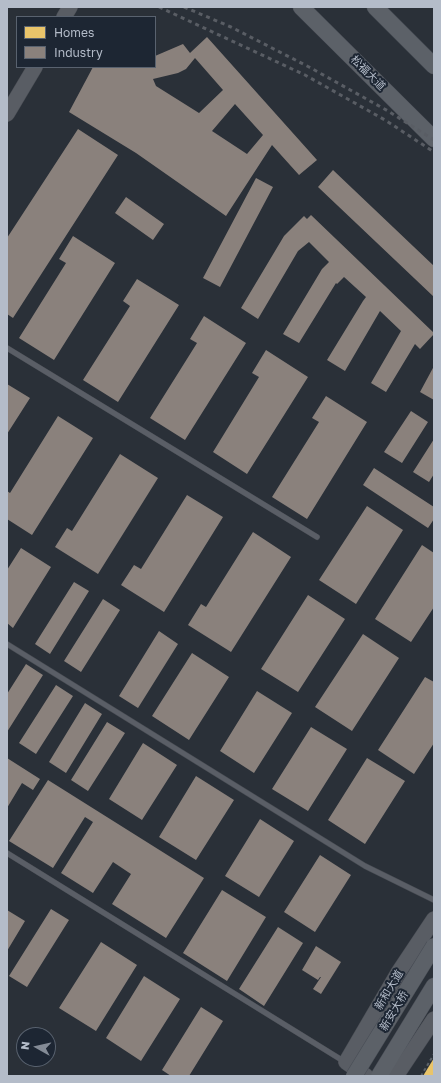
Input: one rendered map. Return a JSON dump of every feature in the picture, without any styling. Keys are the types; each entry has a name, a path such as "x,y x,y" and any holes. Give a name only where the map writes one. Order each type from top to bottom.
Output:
{"main road":[{"path":"65,16 70,7"},
{"name":"松福大道","path":"301,7 434,139"},
{"path":"375,7 434,66"},
{"path":"7,114 34,68"},
{"name":"新和大道","path":"346,1062 398,973 434,919"},
{"name":"新安大桥","path":"354,1076 434,946"},
{"name":"新安大桥","path":"379,1076 434,986"},
{"path":"396,1076 434,1019"},
{"path":"346,1062 366,1076"}],"lane":[{"path":"7,348 317,537"},
{"path":"7,644 365,866 434,900"},
{"path":"7,853 346,1062"}],"path":[{"path":"421,1076 434,1054"}],"building: Homes":[{"path":"434,1058 434,1076 423,1076"}],"building: Industry":[{"path":"207,37 317,160 299,175 272,145 226,216 136,153 69,112 92,68 156,68 156,56 183,44 190,53","holes":["195,58 223,90 199,113 156,86 153,79 178,73 186,69","235,104 263,135 247,154 212,131"]},
{"path":"78,129 118,155 13,318 7,314 7,238"},
{"path":"333,170 434,266 434,297 318,187"},
{"path":"256,178 273,187 220,287 203,278"},
{"path":"126,197 164,224 153,240 115,213"},
{"path":"311,215 434,333 420,349 415,344 386,392 371,383 401,331 380,311 345,371 327,360 366,297 344,277 337,284 336,283 299,343 283,334 322,269 329,262 309,242 298,251 258,319 241,308 284,236 304,216 307,219"},
{"path":"73,236 115,263 54,360 19,338 66,263 59,259"},
{"path":"137,279 179,305 118,402 83,380 130,306 123,301"},
{"path":"204,316 246,343 185,440 150,418 197,343 190,339"},
{"path":"266,350 308,377 247,474 213,452 259,377 252,373"},
{"path":"434,366 434,400 420,392"},
{"path":"7,384 30,398 7,434"},
{"path":"326,396 367,422 307,519 272,497 319,422 312,418"},
{"path":"411,411 428,422 402,463 384,452"},
{"path":"58,416 93,438 32,535 7,519 7,491 10,493"},
{"path":"434,439 434,474 429,482 413,472"},
{"path":"120,454 158,478 98,574 55,547 67,528 72,531"},
{"path":"374,468 434,507 434,519 428,528 363,485"},
{"path":"187,495 223,517 164,612 121,585 134,565 141,569"},
{"path":"367,506 403,530 356,604 319,580"},
{"path":"253,532 291,557 231,652 188,625 201,604 206,607"},
{"path":"422,545 434,553 434,607 411,642 375,619"},
{"path":"21,548 51,567 13,628 7,623 7,570"},
{"path":"74,582 89,591 50,654 35,644"},
{"path":"308,595 345,619 298,692 261,669"},
{"path":"103,599 120,610 81,672 64,661"},
{"path":"159,631 178,644 138,708 119,696"},
{"path":"363,634 399,658 352,731 315,707"},
{"path":"192,653 229,677 189,740 152,716"},
{"path":"26,664 43,675 7,732 7,694"},
{"path":"425,677 434,682 434,743 414,774 378,750"},
{"path":"56,685 73,696 36,754 19,743"},
{"path":"257,691 292,713 254,773 220,751"},
{"path":"85,703 102,714 66,773 49,762"},
{"path":"107,722 125,733 88,791 71,780"},
{"path":"311,727 347,749 308,811 272,789"},
{"path":"143,743 177,765 142,820 109,799"},
{"path":"7,758 40,779 33,790 22,783 7,808"},
{"path":"367,758 405,781 365,844 328,820"},
{"path":"196,776 234,800 196,860 159,837"},
{"path":"48,780 204,878 166,938 112,904 131,874 113,862 93,893 61,873 93,822 85,817 53,868 9,841"},
{"path":"260,819 294,841 259,897 225,876"},
{"path":"320,855 351,875 315,932 284,912"},
{"path":"222,890 266,917 227,981 183,953"},
{"path":"51,909 69,920 27,987 9,976"},
{"path":"7,910 25,921 7,951"},
{"path":"278,927 303,943 264,1006 239,989"},
{"path":"101,942 137,965 96,1031 59,1008"},
{"path":"316,946 341,962 321,994 313,989 321,977 318,980 302,970"},
{"path":"144,976 180,999 141,1061 106,1038"},
{"path":"201,1007 223,1021 189,1076 171,1076 162,1070"}],"railway":[{"path":"159,7 305,75 385,120 434,152"},
{"path":"184,7 231,27 309,67 388,111 434,140"}]}
